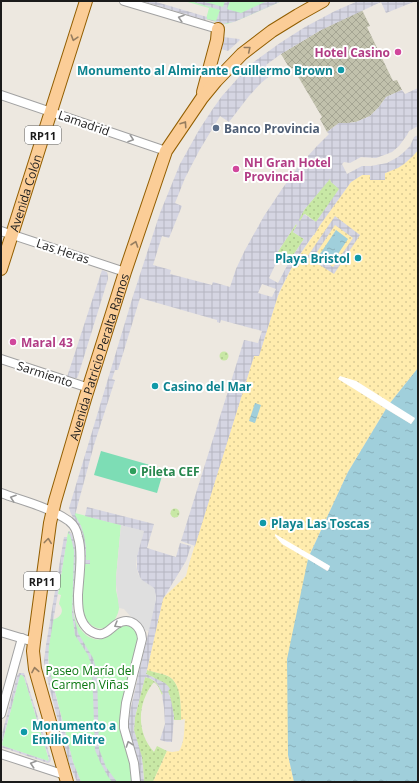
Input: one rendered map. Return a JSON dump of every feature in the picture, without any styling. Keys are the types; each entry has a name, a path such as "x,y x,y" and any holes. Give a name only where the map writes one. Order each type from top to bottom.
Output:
{"main road":[{"name":"Avenida Colón","path":"1,269 6,233 51,111 86,1"},
{"name":"Avenida Patricio Peralta Ramos","path":"66,778 35,669 33,651 34,642 52,512 125,272 166,151 202,98 242,54 255,43 285,23 324,1"},
{"name":"RP11","path":"202,98 217,40 218,29"}],"street":[{"path":"124,1 218,29"},
{"name":"Lamadrid","path":"1,95 166,151"},
{"name":"Las Heras","path":"6,233 125,272"},
{"name":"Sarmiento","path":"1,359 89,388"},
{"path":"1,494 52,512 69,522 76,530 80,553 78,604 79,613 84,625 91,631 102,634 106,633 120,622 127,621 134,623 140,630 142,640 124,712 124,728 134,763 136,782"},
{"path":"1,632 34,642"},
{"path":"1,714 22,638"},
{"path":"1,754 66,778"}],"shaded area":[{"path":"142,1 153,1 216,21 220,10 190,1 202,1 223,7 225,1 230,1 227,9 241,13 267,1 282,1 234,22 223,24"},
{"path":"358,1 416,1 386,13 381,2 321,30 281,54 266,65 272,74 249,96 229,122 220,116 199,151 185,178 175,203 182,206 169,238 162,236 153,265 171,270 170,274 212,285 213,282 230,287 236,269 245,250 264,216 298,167 329,134 327,132 339,123 356,122 370,116 386,97 402,90 405,94 418,88 418,126 409,131 399,146 392,152 376,158 361,157 350,163 344,162 342,164 347,174 362,166 387,163 404,152 410,146 414,137 418,135 418,150 404,164 385,173 385,180 370,180 370,175 362,175 351,182 294,263 279,292 259,356 254,356 195,546 181,541 244,340 258,343 262,331 221,320 220,323 217,322 217,320 140,298 118,370 115,370 112,379 115,380 94,445 75,515 84,535 86,560 90,560 90,564 84,564 82,532 69,508 133,296 160,213 180,164 212,110 222,96 251,64 305,27","holes":["330,179 331,182 339,189 316,222 304,214 300,221 299,220 304,210","296,224 297,225 293,232 304,239 290,260 278,283 269,278 280,255 277,253","262,284 276,289 272,297 258,293"]},
{"path":"362,10 370,26 367,27 393,81 397,80 402,90 386,97 370,116 356,122 339,123 327,132 320,119 322,117 293,68 290,69 281,54 321,30"},
{"path":"223,37 240,40 228,51 221,49"},
{"path":"335,216 360,235 334,274 307,257","holes":["335,225 353,238 333,267 315,255"]},
{"path":"102,270 107,272 108,279 78,376 77,378 67,377"},
{"path":"87,507 154,524 147,548 176,557 180,543 191,546 186,561 163,599 146,674 165,683 170,689 168,691 174,716 172,742 160,740 165,724 163,694 155,681 149,678 145,677 135,717 134,730 142,757 144,782 140,782 128,731 128,724 156,600 154,588 142,580 137,569 137,556 144,531 85,516"},
{"path":"121,525 144,531 136,565 138,574 143,580 154,588 156,596 156,605 149,631 143,630 124,609 119,608 116,578"},
{"path":"69,531 72,534 76,551 73,608 74,617 78,633 93,658 97,671 99,749 106,767 117,782 112,782 107,775 95,750 92,667 88,655 75,635 72,614 74,551 70,535 68,533"},
{"path":"64,537 67,537 67,539 49,646 48,662 73,762 81,782 77,782 69,763 44,662"},
{"path":"19,673 24,673 51,759 48,763 1,747 1,738","holes":["20,675 24,677 49,759 48,761 2,745"]}],"green space":[{"path":"184,1 282,1 241,19 223,24 206,19 209,8"},
{"path":"330,178 331,182 340,189 316,222 305,214 300,221 298,220 304,210"},
{"path":"296,224 297,225 293,232 304,239 290,260 277,253"},
{"path":"222,352 226,352 228,356 226,360 222,360 220,358 220,354"},
{"path":"101,451 164,469 157,493 94,475"},
{"path":"173,509 177,509 179,513 177,517 173,517 171,515 171,511"},
{"path":"75,513 121,525 116,578 119,609 112,623 107,627 96,628 91,625 86,619 83,611 82,594 84,564 89,564 90,561 86,560 81,526 75,516"},
{"name":"Paseo María del Carmen Viñas","path":"69,531 73,537 75,546 76,568 73,608 79,626 87,636 93,639 105,638 119,627 127,625 133,628 137,635 138,639 122,708 133,782 81,782 73,762 49,668 48,652 53,620 61,614 62,611 59,604 61,595 58,594"},
{"path":"147,670 163,674 173,679 180,696 181,720 174,720 170,696 153,677 146,674"},
{"path":"20,675 24,677 49,760 48,761 3,746 2,744"},
{"path":"145,677 156,683 160,688 163,694 162,695 158,686 154,682 148,690 142,708 142,727 148,744 154,752 157,746 167,751 153,782 144,782 143,765 134,730 135,717"}],"sand":[{"name":"Playa Las Toscas","path":"418,150 418,368 390,403 356,381 339,379 386,409 348,472 310,554 288,755 294,782 153,782 167,751 179,751 184,735 185,719 181,720 180,696 173,679 147,670 163,598 186,576 254,356 259,355 278,296 294,263 351,182 362,175 370,175 370,180 390,171 402,165"}],"water":[{"path":"336,230 348,239 332,263 320,254"},
{"path":"418,368 418,782 294,782 288,755 287,659 308,559 327,571 330,566 310,554 348,472 386,409 411,424 415,419 390,403"},
{"path":"255,403 261,405 255,423 249,421"}],"pier":[{"path":"340,376 356,381 415,418 411,424 338,379"},
{"path":"275,534 330,566 328,571 282,544"}],"place":[{"name":"Hotel Casino","path":"398,52"},
{"name":"Monumento al Almirante Guillermo Brown","path":"341,70"},
{"name":"Banco Provincia","path":"216,128"},
{"name":"NH Gran Hotel Provincial","path":"236,169"},
{"name":"Playa Bristol","path":"358,258"},
{"name":"Maral 43","path":"13,342"},
{"name":"Casino del Mar","path":"155,386"},
{"name":"Pileta CEF","path":"133,471"},
{"name":"Playa Las Toscas","path":"263,523"},
{"name":"Monumento a Emilio Mitre","path":"24,732"}]}
